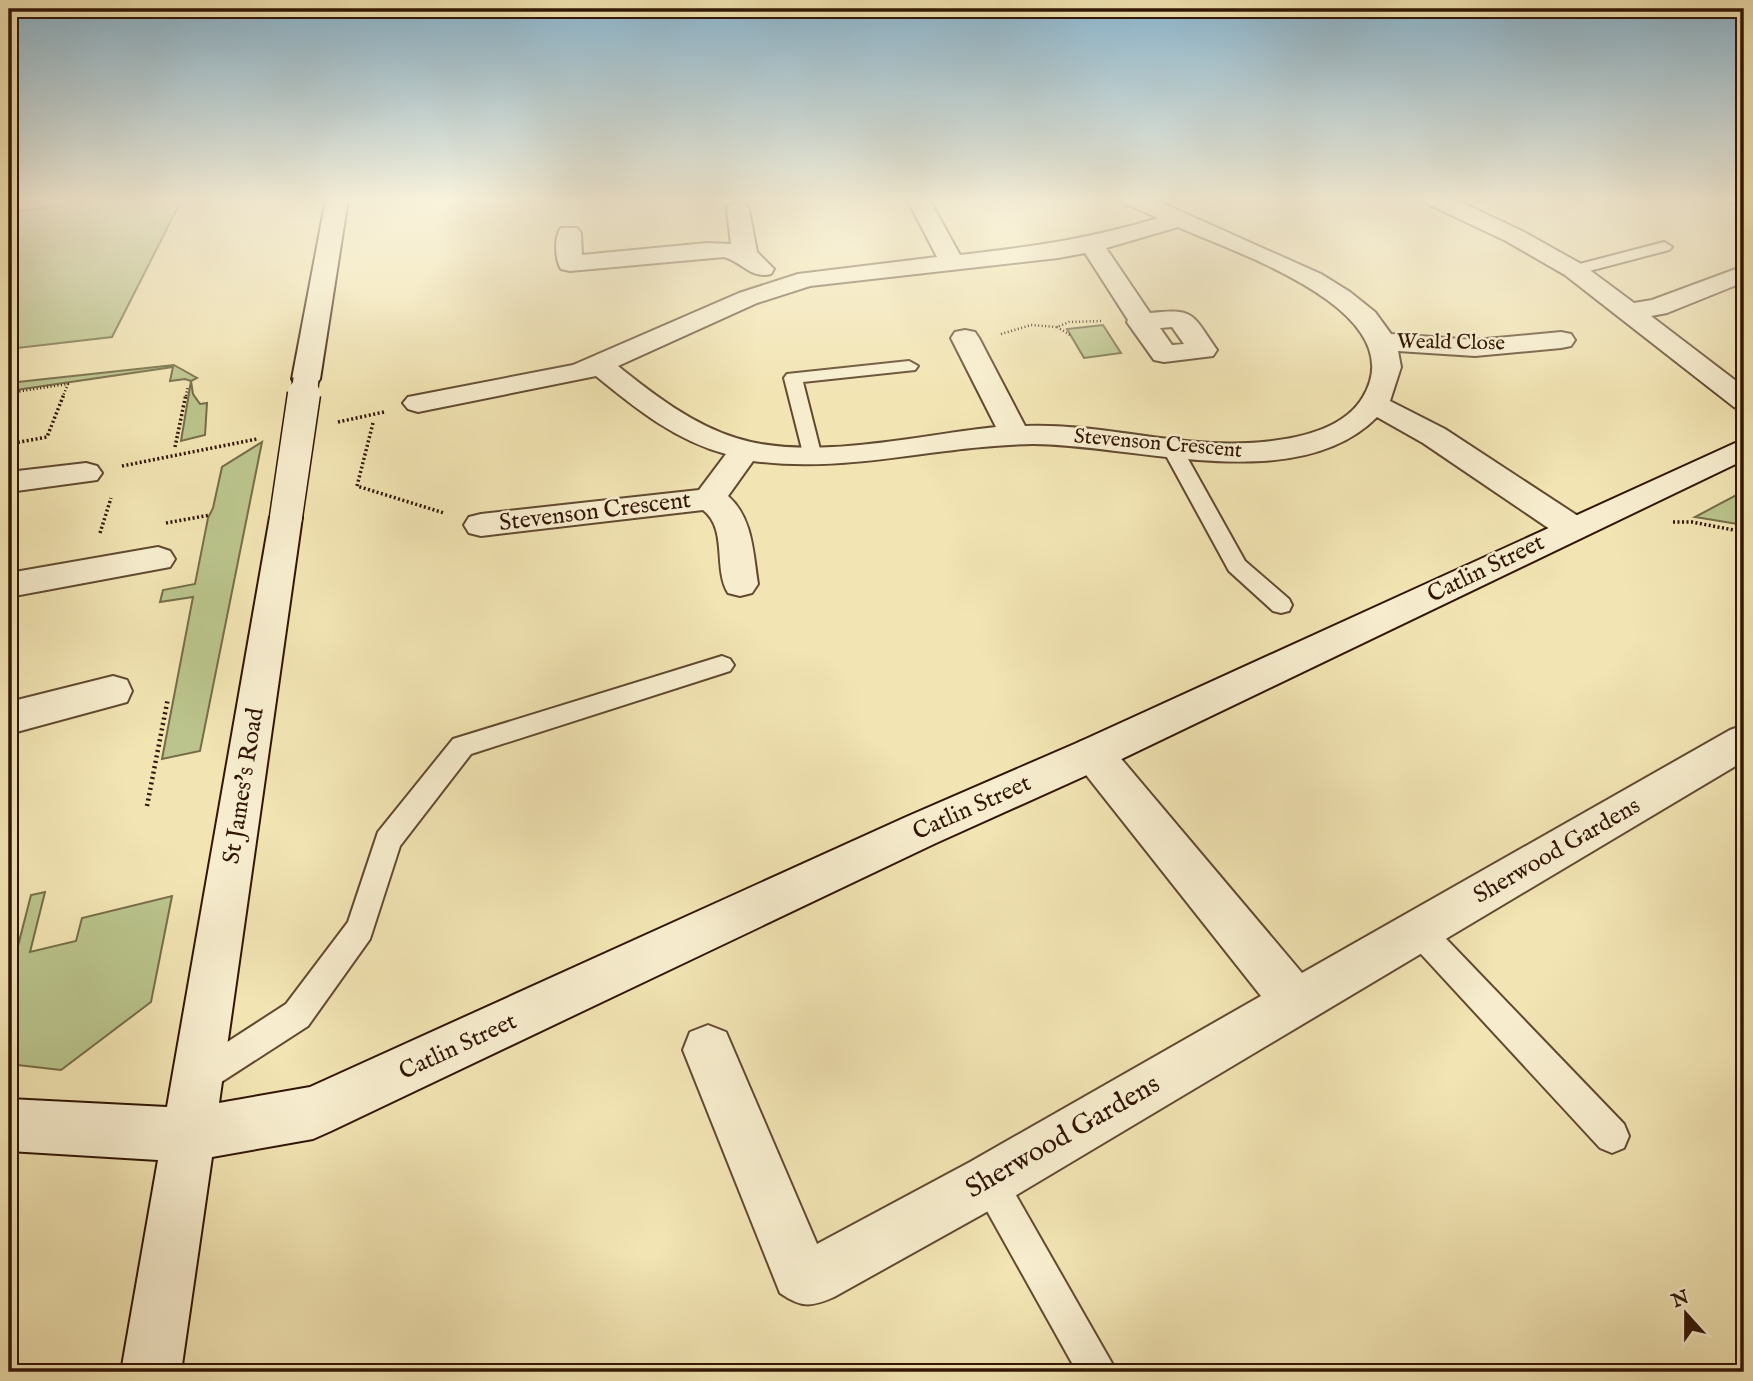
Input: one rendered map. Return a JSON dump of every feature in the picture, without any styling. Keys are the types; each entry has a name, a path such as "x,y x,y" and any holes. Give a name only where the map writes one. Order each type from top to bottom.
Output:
{"street":[{"name":"St James's Road","path":"151,1372 326,263"},
{"path":"570,263 570,276 636,263"},
{"path":"755,263 783,285"},
{"path":"418,403 568,375 600,365 748,298 783,285 820,277 939,263"},
{"path":"1103,263 1140,322"},
{"path":"1281,263 1329,289 1362,317 1382,342 1387,358 1386,382 1374,404 1434,436 1572,528"},
{"path":"1563,263 1744,401"},
{"path":"1630,312 1658,307 1744,273"},
{"path":"965,338 1015,436"},
{"name":"Weald Close","path":"1382,342 1475,348 1561,340"},
{"name":"Stevenson Crescent","path":"600,365 674,421 704,437 745,450 795,457 1015,436 1058,436 1173,450 1228,453 1278,449 1300,445 1342,428 1374,404"},
{"name":"Catlin Street","path":"9,1125 190,1135 313,1113 921,830 1093,754 1744,448"},
{"name":"Stevenson Crescent","path":"709,499 745,450"},
{"path":"9,482 86,473"},
{"name":"Stevenson Crescent","path":"481,525 709,499 718,502 728,517 740,584"},
{"path":"9,585 158,559"},
{"path":"9,718 113,691"},
{"name":"Sherwood Gardens","path":"708,1050 800,1273 806,1278 814,1277 989,1181 1744,741"},
{"path":"1093,754 1295,1001"}],"lane":[{"path":"1574,270 1600,263"},
{"path":"812,457 793,378 909,366"},
{"path":"1173,450 1237,566 1281,605"},
{"path":"198,1079 297,1015 360,929 388,841 462,746 722,665"},
{"path":"1419,931 1612,1136"},
{"path":"989,1181 1098,1372"}],"path":[{"path":"1005,334 1031,325 1057,327 1069,322 1089,320 1112,322"},
{"path":"1057,327 1070,335"},
{"path":"9,393 68,384 47,438 9,444"},
{"path":"175,447 188,386"},
{"path":"336,423 363,417"},
{"path":"373,423 357,486 481,525"},
{"path":"118,474 120,467 264,438"},
{"path":"106,534 99,536 113,494"},
{"path":"1692,522 1744,532"},
{"path":"147,806 168,698"}],"green space":[{"path":"9,263 149,263 112,337 9,349"},
{"path":"1103,325 1121,353 1084,358 1067,329"},
{"path":"174,365 197,378 191,381 170,381 173,367 9,391 9,383"},
{"path":"191,381 193,394 200,404 207,403 205,435 181,441"},
{"path":"262,442 200,751 162,759 193,597 160,602 163,590 195,584 208,518 213,508 222,467"},
{"path":"1744,491 1744,525 1695,517"},
{"path":"45,892 30,952 76,941 82,918 172,896 151,1002 61,1070 9,1064 9,981 31,895"}]}
